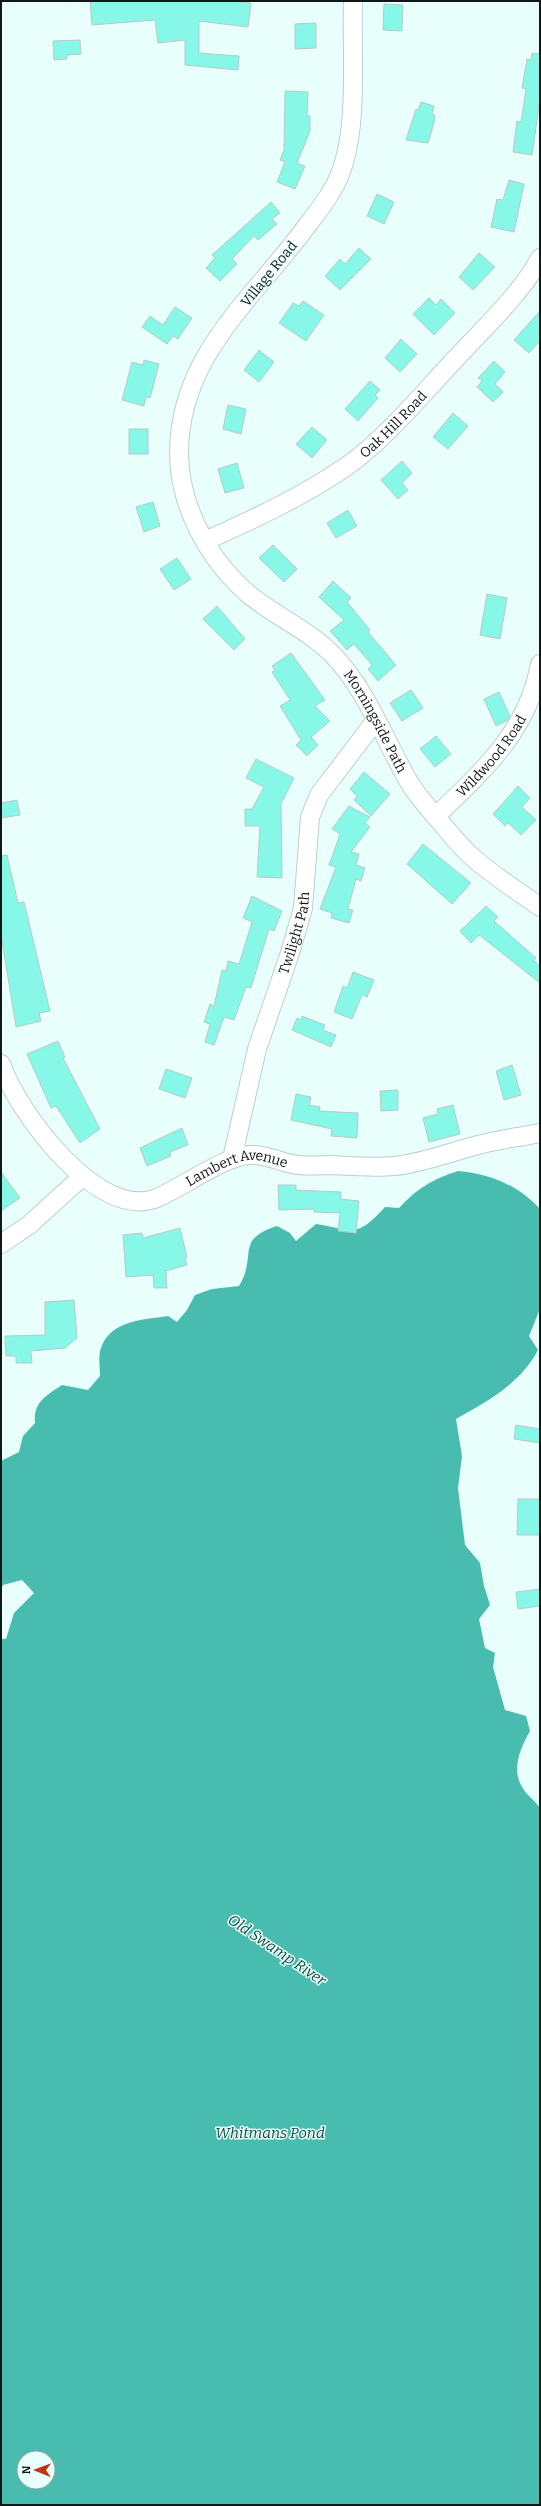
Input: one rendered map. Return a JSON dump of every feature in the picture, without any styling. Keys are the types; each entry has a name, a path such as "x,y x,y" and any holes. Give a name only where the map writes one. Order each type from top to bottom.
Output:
{"street":[{"name":"Village Road","path":"205,541 185,499 179,470 179,440 184,404 204,357 220,334 314,217 336,184 342,170 352,113 353,1"},
{"name":"Oak Hill Road","path":"205,541 268,514 348,466 382,435 492,320 535,268 540,258"},
{"name":"Morningside Path","path":"205,541 214,556 247,593 315,640 332,654 350,677 376,720 410,784 436,816 469,854 540,907"},
{"name":"Wildwood Road","path":"436,816 485,769 506,743 530,703 540,664"},
{"name":"Twilight Path","path":"232,1159 257,1049 290,953 303,908 310,817 319,796 376,720"},
{"name":"Lambert Avenue","path":"1,1064 6,1080 28,1118 52,1147 83,1176 118,1198 135,1201 155,1199 232,1159 249,1155 272,1158 293,1164 394,1166 441,1156 482,1144 540,1133"},
{"path":"1,1244 29,1225 83,1176"}],"water":[{"name":"Whitmans Pond","path":"458,1171 481,1175 513,1187 540,1209 540,1309 529,1336 538,1350 531,1362 513,1382 492,1398 456,1419 462,1456 458,1488 465,1545 480,1563 484,1586 490,1605 479,1619 485,1648 495,1653 493,1667 505,1710 526,1716 530,1731 518,1758 517,1772 524,1790 540,1808 540,2505 1,2505 1,1639 6,1639 14,1613 34,1593 22,1580 3,1585 1,1590 1,1461 19,1452 23,1436 35,1423 36,1410 46,1396 62,1385 88,1390 100,1376 100,1351 106,1339 112,1332 128,1323 138,1320 168,1316 177,1322 187,1310 195,1295 212,1289 239,1286 247,1266 251,1243 264,1231 277,1226 290,1233 296,1241 316,1224 354,1230 367,1224 385,1207 399,1208 412,1195 432,1181"}],"building":[{"path":"90,1 232,1 251,3 248,27 199,21 199,53 239,56 238,70 185,65 185,40 158,43 155,20 92,25"},
{"path":"384,4 403,5 402,31 383,30"},
{"path":"316,23 316,48 295,49 295,24"},
{"path":"80,40 81,54 67,55 67,59 54,60 53,41"},
{"path":"532,53 540,54 540,99 532,155 513,152 517,121 521,122 526,89 522,88 527,59 531,60"},
{"path":"285,91 308,92 307,116 310,116 310,131 297,163 305,166 295,189 277,182 285,162 280,160 284,150"},
{"path":"421,102 434,106 432,114 435,115 434,123 428,143 406,140 416,109 418,110"},
{"path":"509,180 524,184 514,232 491,227 497,199 503,200"},
{"path":"377,194 394,202 384,224 367,216"},
{"path":"271,202 280,213 272,219 277,224 258,240 254,236 232,259 237,264 220,281 206,268 215,258 212,255"},
{"path":"359,248 371,259 340,290 325,276 340,259 345,264"},
{"path":"479,253 495,267 473,290 459,277"},
{"path":"429,298 436,305 441,299 455,313 434,335 413,314"},
{"path":"303,301 324,315 306,341 279,323 293,303 299,306"},
{"path":"175,307 192,318 178,339 173,336 167,344 142,327 150,316 163,325"},
{"path":"540,311 540,341 529,353 514,340"},
{"path":"401,339 417,354 400,372 385,358"},
{"path":"259,350 274,362 259,382 244,370"},
{"path":"144,360 159,364 150,398 146,397 144,406 122,400 132,362 143,365"},
{"path":"494,361 505,372 495,384 503,392 493,402 477,387 482,381 478,378"},
{"path":"370,381 380,390 375,395 378,398 358,421 345,409"},
{"path":"228,405 246,409 241,434 223,429"},
{"path":"453,413 468,426 448,449 433,437"},
{"path":"312,427 327,440 312,458 296,444"},
{"path":"129,429 148,429 148,454 129,454"},
{"path":"402,461 412,473 402,483 408,490 398,499 381,480"},
{"path":"237,463 244,488 225,493 218,469"},
{"path":"153,502 160,526 144,532 136,507"},
{"path":"348,510 357,526 336,538 327,523"},
{"path":"273,545 297,569 284,582 259,558"},
{"path":"177,558 191,579 174,590 160,569"},
{"path":"333,581 351,598 347,602 370,630 368,632 396,665 378,681 368,669 372,665 354,644 347,650 330,631 344,620 319,597"},
{"path":"487,594 507,598 500,639 480,635"},
{"path":"217,606 245,639 234,650 203,619"},
{"path":"291,653 325,700 315,706 330,721 311,737 318,745 307,756 296,745 301,740 280,706 290,700 272,672 275,670 272,666"},
{"path":"411,690 423,708 402,721 390,703"},
{"path":"499,692 510,716 508,720 496,726 484,699"},
{"path":"436,736 451,754 435,767 420,749"},
{"path":"256,759 294,778 281,804 282,878 257,877 260,826 245,826 245,809 252,809 264,787 246,778"},
{"path":"364,772 390,794 371,816 354,800 357,796 350,789"},
{"path":"518,786 530,798 522,807 536,820 521,835 508,823 505,826 493,814"},
{"path":"17,800 20,815 1,818 1,803"},
{"path":"349,806 370,817 365,823 370,827 351,852 359,854 356,865 365,868 361,881 356,879 348,909 353,910 349,923 331,918 332,913 320,909 336,867 329,865 340,834 332,829"},
{"path":"423,844 471,883 452,904 407,864"},
{"path":"7,855 18,903 24,902 50,1011 39,1013 41,1021 16,1027 1,935 1,856"},
{"path":"252,896 282,911 274,931 269,929 251,988 246,987 234,1020 224,1017 214,1045 205,1042 210,1024 204,1022 210,1004 214,1006 222,970 226,971 228,961 239,964 252,922 243,918"},
{"path":"486,906 498,917 494,921 536,958 534,960 540,967 540,983 479,935 471,943 460,931"},
{"path":"353,972 374,980 367,997 362,995 352,1019 334,1012 343,986 347,988"},
{"path":"302,1016 325,1025 323,1030 336,1035 331,1047 292,1030 297,1018 301,1020"},
{"path":"58,1041 65,1057 63,1058 100,1129 80,1143 56,1106 51,1108 27,1054"},
{"path":"512,1065 521,1095 504,1100 496,1071"},
{"path":"166,1069 192,1078 185,1098 159,1089"},
{"path":"398,1090 398,1110 381,1111 380,1091"},
{"path":"296,1094 311,1097 309,1105 320,1107 319,1111 358,1113 357,1138 331,1136 332,1129 291,1120"},
{"path":"453,1105 460,1134 429,1142 423,1118 438,1114 437,1109"},
{"path":"182,1128 188,1145 170,1152 171,1156 147,1166 140,1148"},
{"path":"1,1172 20,1198 1,1211"},
{"path":"278,1185 296,1185 296,1190 341,1192 341,1199 359,1201 356,1233 338,1231 340,1213 314,1212 314,1209 279,1210"},
{"path":"180,1228 187,1257 185,1258 187,1265 166,1271 167,1288 154,1288 153,1275 126,1277 123,1235 142,1233 143,1238"},
{"path":"74,1300 77,1338 65,1348 31,1351 32,1363 16,1363 16,1356 6,1356 5,1336 45,1335 45,1302"},
{"path":"516,1425 540,1429 540,1443 514,1439"},
{"path":"518,1499 540,1499 540,1535 517,1535"},
{"path":"540,1589 540,1606 518,1609 516,1592"}],"water label":[{"name":"Old Swamp River","path":"277,1950"}]}
